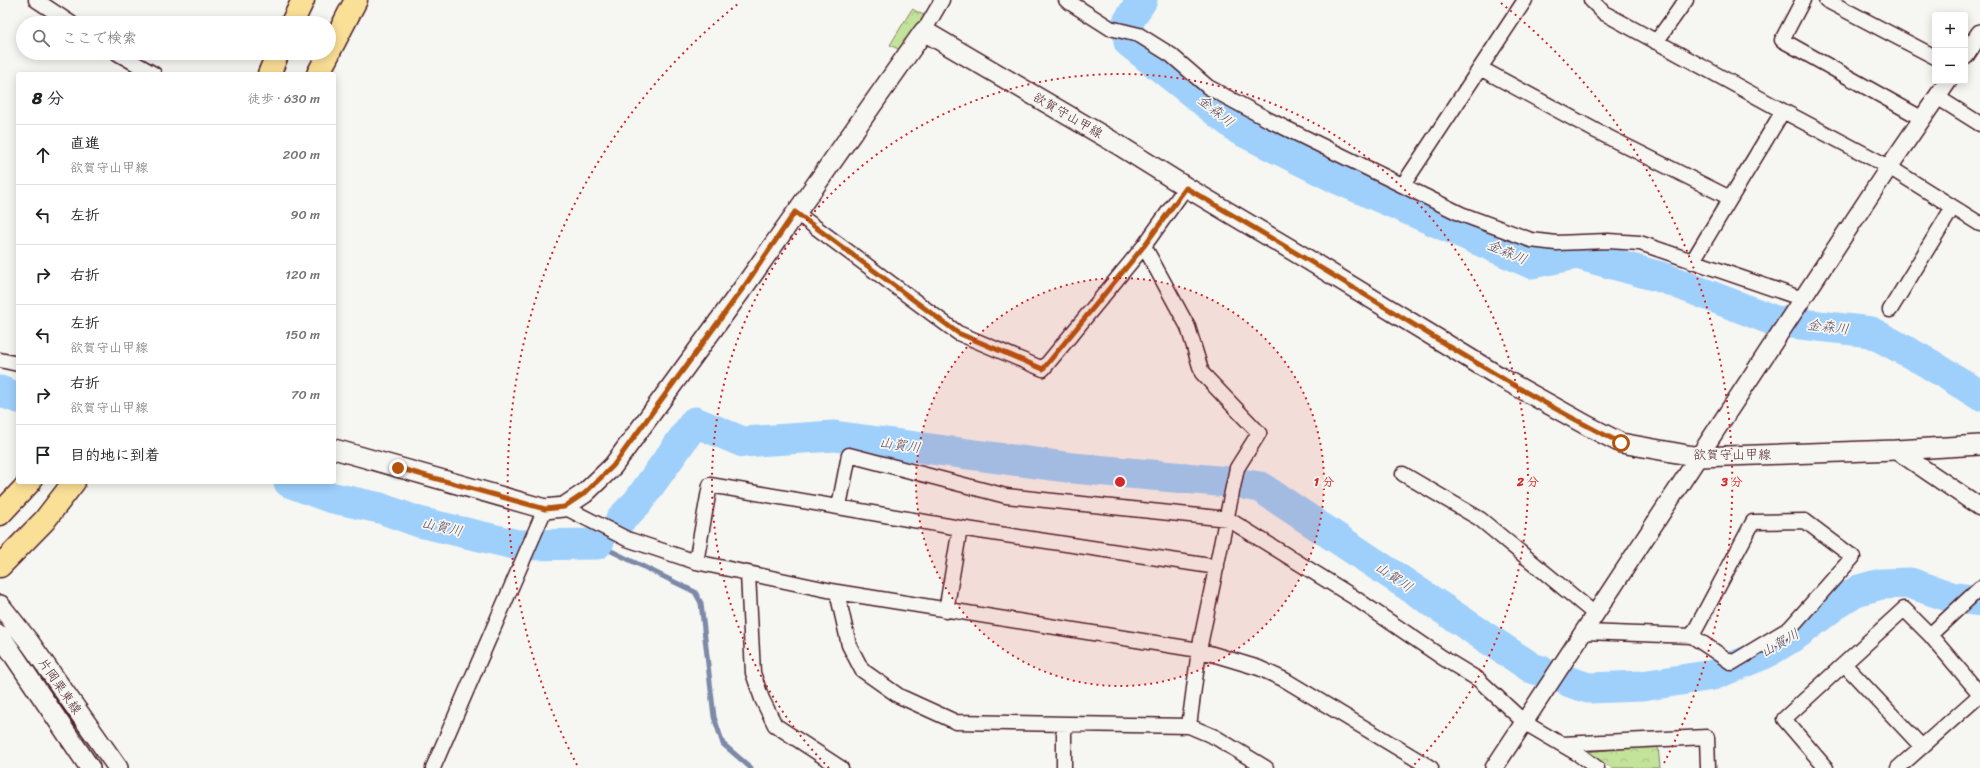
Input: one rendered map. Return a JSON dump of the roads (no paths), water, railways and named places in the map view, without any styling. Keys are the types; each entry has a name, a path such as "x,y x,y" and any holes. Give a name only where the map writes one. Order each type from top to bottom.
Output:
{"main road":[{"path":"295,16 303,0"},
{"path":"336,39 356,0"},
{"path":"336,450 545,509 564,507 585,493 613,466 746,284 795,212 924,31"},
{"name":"欲賀守山甲線","path":"924,31 1110,140 1186,188 1302,256 1500,377 1621,443 1699,457 1896,450 1980,445"},
{"path":"270,72 275,60"},
{"path":"319,72 325,60"},
{"path":"0,514 28,484"},
{"path":"0,566 44,521 72,484"},
{"name":"片岡栗東線","path":"0,605 30,643 118,768"},
{"name":"片岡栗東線","path":"0,635 90,768"}],"street":[{"path":"36,0 60,16"},
{"path":"924,31 942,0"},
{"path":"1066,0 1110,28 1139,35 1171,55 1208,87 1268,120 1330,152 1462,214 1531,240 1556,244 1608,241 1640,244 1803,299"},
{"path":"1403,185 1525,0"},
{"path":"1591,0 1604,13 1889,167 1980,224"},
{"path":"1656,42 1686,0"},
{"path":"1802,0 1782,40 1923,119"},
{"path":"1826,0 1932,55"},
{"path":"1968,51 1980,33"},
{"path":"129,60 150,72"},
{"path":"1480,68 1596,131 1730,198"},
{"path":"1494,768 1585,632 1889,167 1946,84"},
{"path":"1937,97 1980,124"},
{"path":"1692,262 1783,111"},
{"path":"795,212 958,333 1043,369 1144,246 1186,188"},
{"path":"1890,310 1953,207"},
{"path":"1144,246 1188,327 1202,373 1259,433 1237,468 1228,519 1199,650 1189,726"},
{"path":"0,360 16,364"},
{"path":"1896,450 1980,507"},
{"path":"839,506 849,455 1006,496 1228,519 1352,596 1443,658 1479,680 1525,723 1578,754 1597,768"},
{"path":"1403,474 1480,519 1596,615"},
{"path":"696,562 710,485 960,528 1217,567"},
{"path":"564,507 627,539 696,562 837,592 946,611 1199,650 1260,668 1285,680 1431,768"},
{"path":"433,768 545,509"},
{"path":"1585,632 1692,636 1732,663 1790,628 1854,557 1805,521 1753,522 1692,636"},
{"path":"946,611 960,528"},
{"path":"748,574 753,674 765,706 775,725 841,768"},
{"path":"1930,635 1980,588"},
{"path":"837,592 849,645 862,670 899,696 956,722 1189,726 1215,737 1266,768"},
{"path":"1826,768 1784,719 1845,665 1904,609 1930,635 1980,695 1898,768"},
{"path":"1845,665 1922,747"},
{"path":"1064,725 1064,768"},
{"path":"1561,744 1708,737 1708,768"}],"waterway":[{"name":"金森川","path":"1142,0 1128,22 1129,42 1240,130 1336,178 1531,263 1577,254 1664,278 1775,321 1871,332 1928,363 1980,395"},
{"name":"山賀川","path":"0,391 16,397"},
{"name":"山賀川","path":"621,519 637,503 695,422 743,442 834,436 1073,468 1229,482"},
{"name":"山賀川","path":"294,484 329,497 380,508 419,522 518,545 597,544 599,541"},
{"name":"山賀川","path":"1248,485 1260,487 1532,668 1541,671"},
{"path":"597,544 695,592 701,603 714,717 723,744 751,768"},
{"name":"山賀川","path":"1570,682 1588,688 1642,686 1713,675 1764,654 1797,634 1832,607 1859,590 1881,584 1910,583 1951,597 1980,601"}]}
